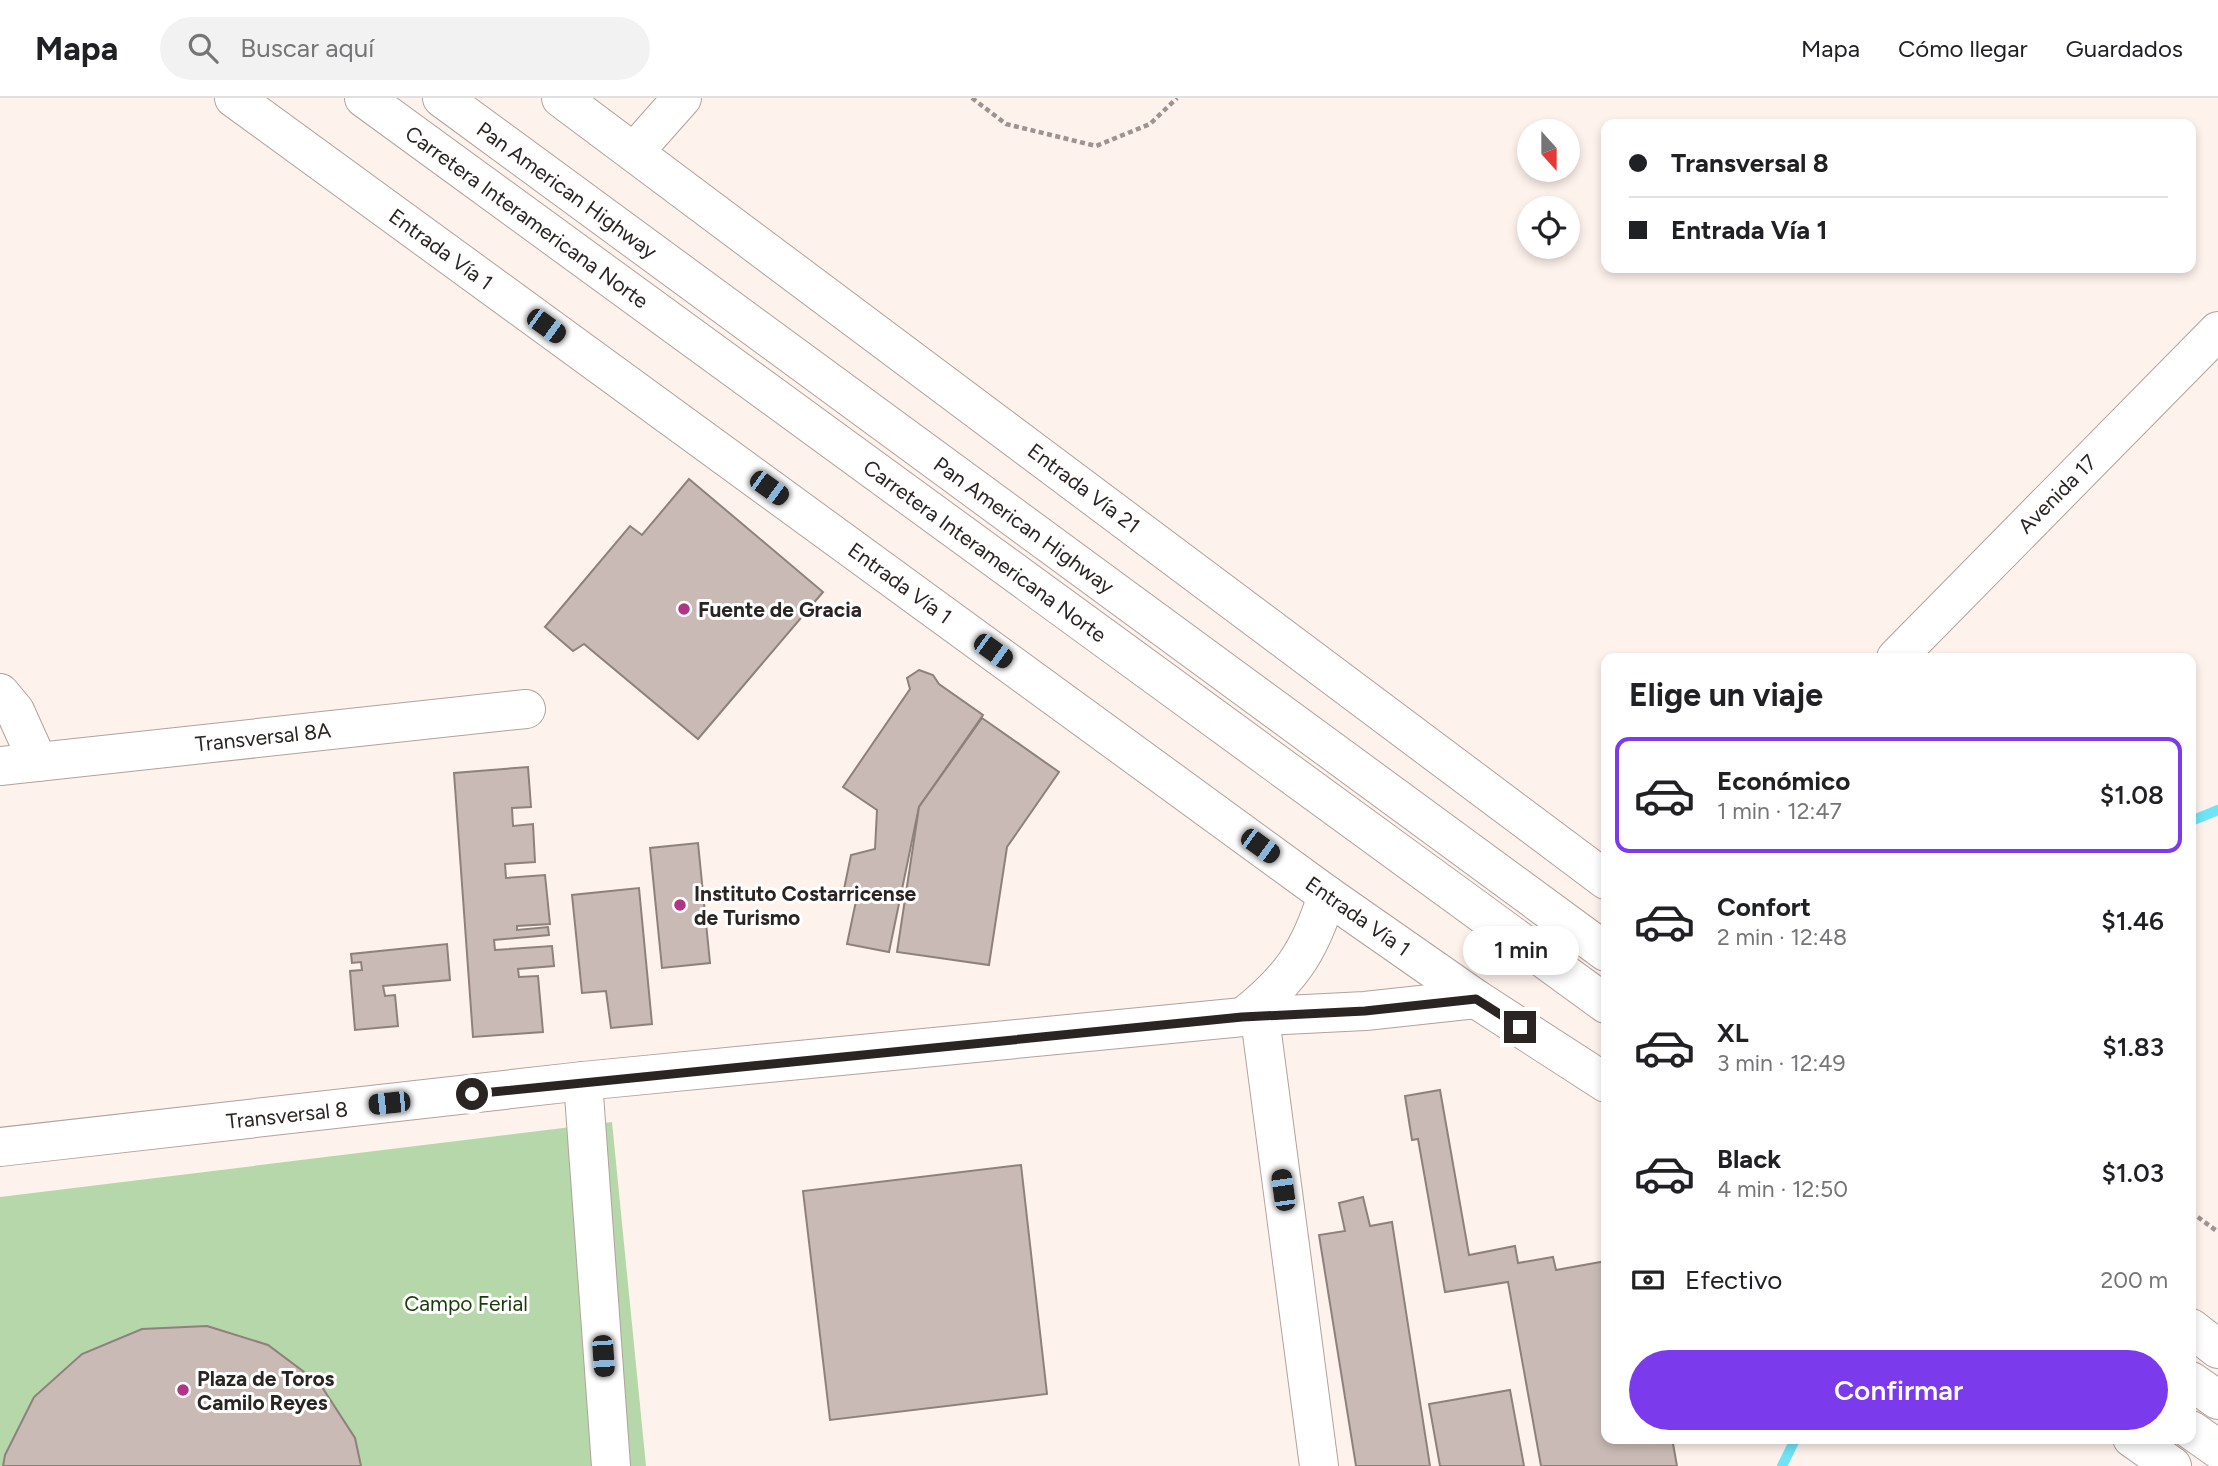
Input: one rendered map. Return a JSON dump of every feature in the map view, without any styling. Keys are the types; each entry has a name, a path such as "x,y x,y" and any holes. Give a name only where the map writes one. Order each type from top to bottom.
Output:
{"main road":[{"name":"Entrada Vía 1","path":"234,98 1327,895 1476,999 1601,1080"},
{"name":"Carretera Interamericana Norte","path":"364,98 1601,1000"},
{"name":"Pan American Highway","path":"442,98 1601,948"},
{"name":"Entrada Vía 21","path":"561,98 1601,876"},
{"path":"635,151 682,98"},
{"name":"Avenida 17","path":"1901,653 2218,331"},
{"path":"0,693 15,711 38,762"},
{"name":"Transversal 8A","path":"0,766 526,709"},
{"path":"1319,1466 1251,1018 1298,965 1316,932 1327,895"},
{"name":"Transversal 8","path":"0,1147 583,1081 1476,999"},
{"path":"583,1081 611,1466"},
{"path":"2196,1332 2218,1349"},
{"path":"2196,1385 2218,1401"},
{"path":"2196,1434 2218,1449"},
{"path":"2141,1444 2172,1466"}],"path":[{"path":"972,98 1006,124 1096,146 1150,124 1177,98"},
{"path":"2196,1216 2218,1232"}],"green space":[{"name":"Campo Ferial","path":"612,1122 646,1466 0,1466 0,1197"}],"building":[{"name":"Fuente de Gracia","path":"689,479 823,592 698,739 584,644 573,651 545,627 630,526 642,535"},
{"path":"919,670 933,675 939,684 983,715 919,807 889,952 847,944 856,901 842,899 851,855 875,849 877,810 843,787 910,689 907,678"},
{"path":"982,718 1059,772 1007,847 989,965 897,952 919,807"},
{"path":"528,767 531,807 512,808 513,826 533,824 535,862 505,864 506,878 545,875 550,924 517,926 517,930 548,927 549,935 494,940 495,950 552,946 554,966 518,969 519,977 538,976 543,1032 473,1037 454,773"},
{"name":"Instituto Costarricense de Turismo","path":"698,843 710,963 662,968 650,848"},
{"path":"639,888 652,1024 611,1028 606,991 582,993 572,895"},
{"path":"447,944 450,980 383,986 385,996 395,995 398,1026 355,1030 350,971 362,970 361,962 352,963 351,954"},
{"path":"1440,1090 1469,1255 1515,1246 1518,1263 1553,1257 1556,1270 1601,1262 1601,1444 1673,1444 1677,1466 1541,1466 1508,1282 1445,1292 1418,1139 1412,1140 1405,1096"},
{"path":"1021,1165 1047,1394 830,1420 803,1191"},
{"path":"1363,1197 1370,1226 1392,1222 1430,1466 1356,1466 1319,1235 1345,1231 1339,1203"},
{"name":"Plaza de Toros Camilo Reyes","path":"207,1326 268,1345 320,1384 355,1438 361,1466 3,1466 5,1455 34,1397 82,1354 142,1329"},
{"path":"1510,1390 1524,1466 1440,1466 1429,1404"}],"waterway":[{"path":"2196,819 2218,810"},
{"path":"1782,1466 1793,1444"}],"place":[{"name":"Fuente de Gracia","path":"684,609"},
{"name":"Instituto Costarricense de Turismo","path":"680,905"},
{"name":"Plaza de Toros Camilo Reyes","path":"183,1390"}],"route":[{"path":"472,1094 1242,1017 1365,1011 1476,999 1520,1027"}]}
